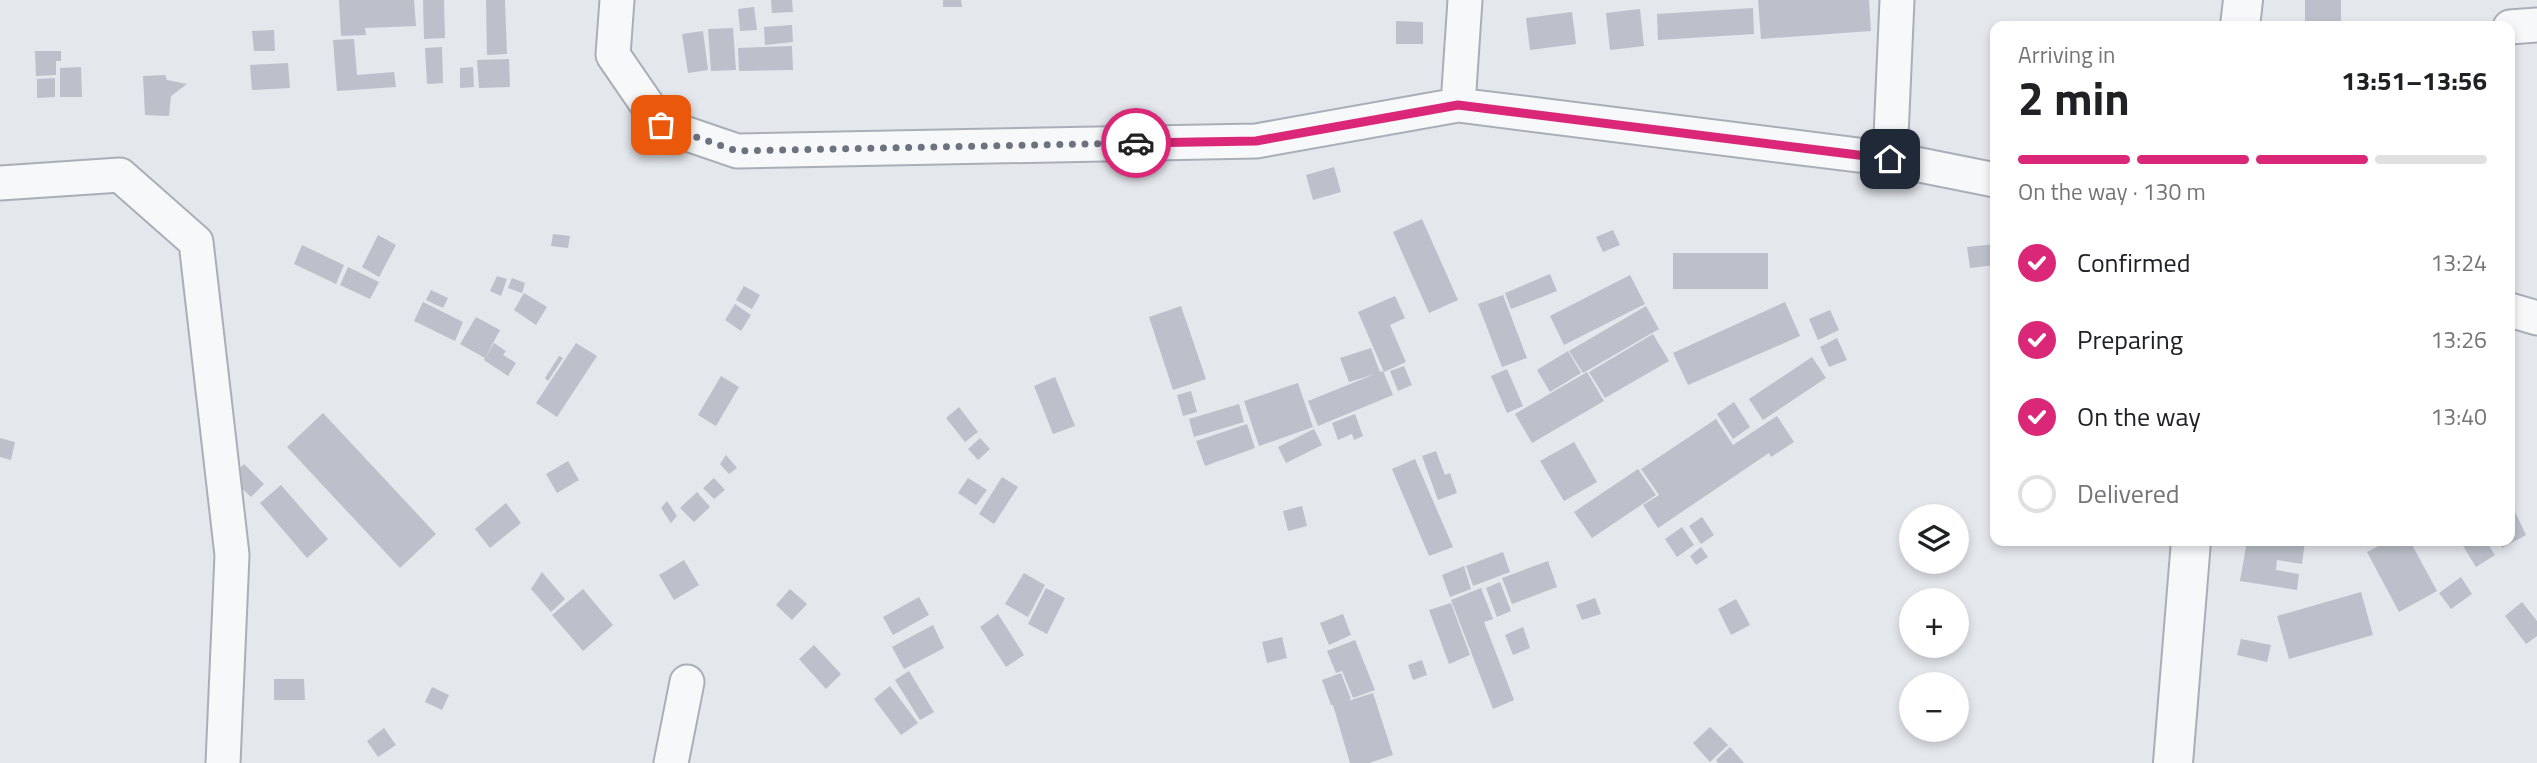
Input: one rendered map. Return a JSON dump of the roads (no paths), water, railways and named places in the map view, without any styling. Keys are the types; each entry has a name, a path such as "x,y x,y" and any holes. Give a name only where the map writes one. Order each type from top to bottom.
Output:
{"street":[{"path":"617,0 613,55 661,125 737,151 1256,141 1458,105 1890,159 1990,179"},
{"path":"1458,105 1465,0"},
{"path":"1890,159 1897,0"},
{"path":"2241,21 2243,0"},
{"path":"2515,27 2537,25"},
{"path":"0,183 120,175 196,242 232,555 223,763"},
{"path":"2515,311 2537,318"},
{"path":"2172,763 2192,546"},
{"path":"671,763 687,682"}]}
